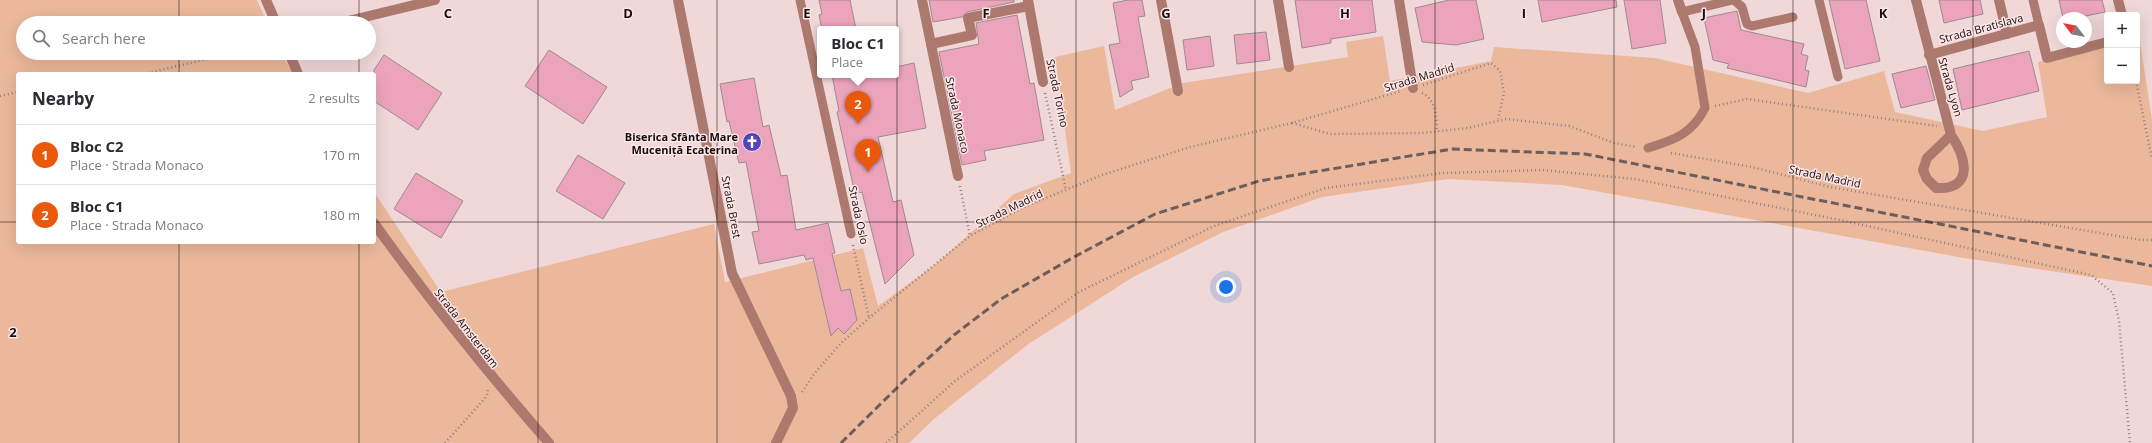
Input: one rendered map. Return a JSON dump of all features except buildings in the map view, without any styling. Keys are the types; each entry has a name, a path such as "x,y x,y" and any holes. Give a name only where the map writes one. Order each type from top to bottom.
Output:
{"street":[{"path":"266,0 273,16"},
{"path":"369,16 434,0"},
{"name":"Strada Brest","path":"678,0 732,273 791,396 793,408"},
{"name":"Strada Monaco","path":"922,0 958,176"},
{"path":"1161,0 1178,91"},
{"path":"1278,0 1289,67"},
{"path":"1399,0 1413,88"},
{"path":"1678,0 1682,12"},
{"name":"Strada Lyon","path":"1916,0 1929,54 1951,131 1961,149 1965,168 1960,180 1949,188 1936,188 1927,179 1923,170 1927,158 1951,131"},
{"path":"1999,0 2007,34"},
{"path":"2118,0 2121,12"},
{"path":"931,44 972,35 968,18 1028,3"},
{"name":"Strada Torino","path":"1028,3 1043,82"},
{"name":"Strada Bratislava","path":"1929,54 2039,25 2047,58 2104,43"},
{"path":"292,60 297,72"},
{"name":"Strada Amsterdam","path":"376,226 424,292 491,377 549,443"},
{"path":"776,443 793,408"}],"lane":[{"name":"Strada Oslo","path":"800,0 851,234"},
{"path":"1648,148 1685,134 1700,117 1705,108 1694,47 1682,12 1733,0 1742,7 1746,24 1752,26 1793,17"},
{"path":"1819,0 1838,77"},
{"path":"2033,0 2039,25"}],"path":[{"path":"152,72 203,60"},
{"name":"Strada Madrid","path":"793,408 814,374 841,343 869,318 970,236 1024,207 1102,175 1190,147 1292,123 1413,88 1491,63 1500,71 1504,93 1498,119"},
{"name":"Strada Torino","path":"1043,82 1066,190"},
{"path":"2137,84 2152,159"},
{"path":"1413,88 1427,95 1436,109 1437,132"},
{"path":"0,96 16,92"},
{"path":"1705,108 1747,99 1951,131"},
{"name":"Strada Madrid","path":"1292,123 1330,134 1437,132 1468,128 1498,119 1536,121 1569,126 1614,143 1648,148"},
{"name":"Strada Madrid","path":"1669,152 1752,167 1830,187 2141,240 2152,240"},
{"path":"886,443 955,381 1079,292 1214,226 1326,188 1443,173 1542,170 1635,179 1840,220 2091,275 2113,293 2118,322 2130,443"},
{"path":"958,176 970,236"},
{"name":"Strada Oslo","path":"851,234 869,318"},
{"path":"445,443 487,396 491,377"}],"shaded area":[{"path":"0,0 257,0 264,16 16,16 16,60 285,60 293,72 16,72 16,244 376,244 376,195 441,292 714,224 725,282 863,248 878,306 936,264 1014,194 1071,173 1055,57 1104,46 1115,110 1183,83 1348,57 1346,42 1383,36 1390,81 1491,61 1494,47 1655,58 1808,93 1884,71 1895,112 1983,131 2047,117 2038,62 2104,44 2104,84 2140,84 2140,42 2152,120 2152,286 1964,258 1562,185 1448,179 1322,197 1223,232 1133,277 1027,345 935,418 909,443 0,443"}],"railway":[{"path":"841,443 912,373 954,335 1001,299 1074,257 1155,214 1259,181 1452,149 1585,154 2152,266"}],"place":[{"name":"Bloc C1","path":"858,124"},
{"name":"Biserica Sfânta Mare Muceniță Ecaterina","path":"752,142"},
{"name":"Bloc C2","path":"868,172"}]}
